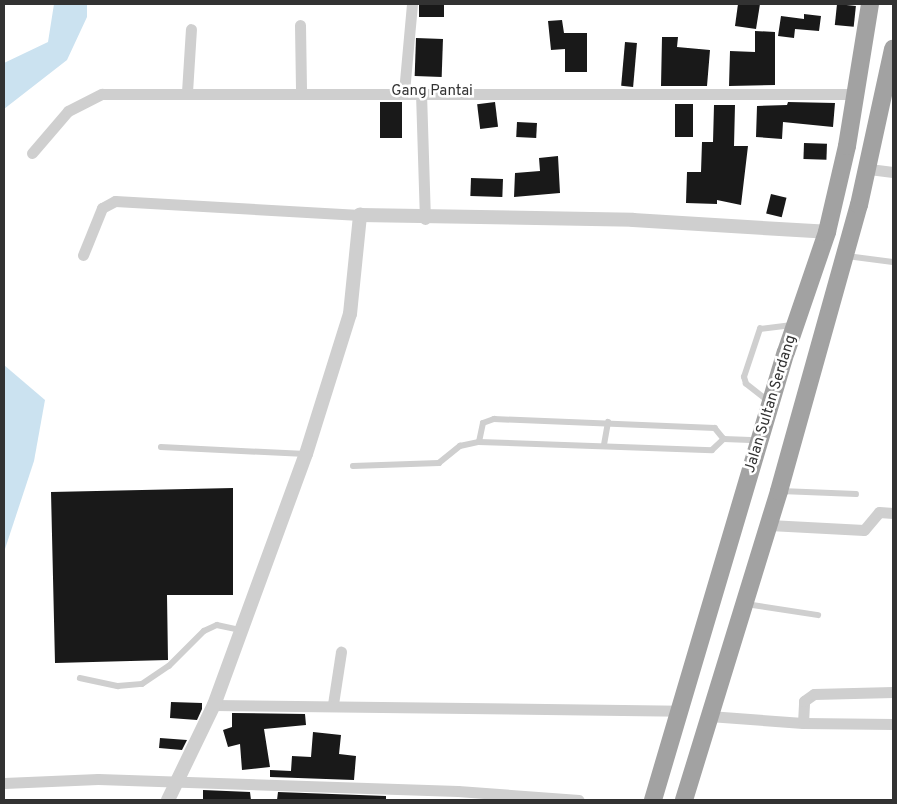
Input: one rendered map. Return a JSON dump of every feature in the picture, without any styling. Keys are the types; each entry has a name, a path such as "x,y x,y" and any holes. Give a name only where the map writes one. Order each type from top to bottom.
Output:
{"highway":[{"name":"Jalan Sultan Serdang","path":"653,800 795,325 827,232 856,94 870,4"},
{"name":"Jalan Sultan Serdang","path":"684,800 779,491 869,169 893,50"}],"street":[{"path":"404,92 412,4"},
{"path":"300,24 301,91"},
{"path":"188,92 191,30"},
{"name":"Gang Pantai","path":"32,152 68,111 92,96 188,92 301,91 856,94"},
{"path":"421,93 425,219"},
{"path":"869,169 893,172"},
{"path":"83,256 102,208 115,201 425,219 633,220 827,232"},
{"path":"168,800 214,705 306,454 350,314 360,215"},
{"path":"769,525 864,530 872,527 879,512 893,513"},
{"path":"333,704 341,652"},
{"path":"803,723 804,701 814,694 893,692"},
{"path":"214,705 333,704 680,711"},
{"path":"709,716 803,723 893,724"},
{"path":"4,783 98,779 176,784 458,791 579,800"}],"lane":[{"path":"845,255 893,262"},
{"path":"771,404 746,384 744,377 760,329 795,325"},
{"path":"479,442 483,424 494,419 608,422 716,428 724,439"},
{"path":"604,445 608,422"},
{"path":"352,466 439,463 460,446 479,442 712,450 724,439 760,440"},
{"path":"161,447 306,454"},
{"path":"779,491 856,494"},
{"path":"744,604 818,615"},
{"path":"80,678 118,686 142,684 211,627 240,630"}],"water":[{"path":"54,4 87,4 87,17 67,60 4,109 4,63 48,42"},
{"path":"4,365 45,400 34,461 4,552"}],"building":[{"path":"419,4 444,4 444,17 419,17"},
{"path":"738,4 760,4 756,29 735,26"},
{"path":"837,4 856,6 854,27 835,25"},
{"path":"804,14 821,16 819,31 795,29 794,38 778,36 781,16 804,19"},
{"path":"562,20 564,33 587,33 587,72 565,72 565,49 551,50 548,21"},
{"path":"755,31 775,32 775,85 729,86 730,51 755,52"},
{"path":"662,37 678,37 677,47 710,50 707,86 661,86"},
{"path":"416,38 443,39 442,77 415,76"},
{"path":"625,42 637,43 633,87 621,86"},
{"path":"380,102 402,102 402,138 380,138"},
{"path":"495,102 498,127 480,129 477,104"},
{"path":"788,102 835,103 833,127 783,122 782,139 756,137 757,106 787,105"},
{"path":"675,104 693,104 693,137 675,137"},
{"path":"714,105 735,105 734,146 748,146 741,205 717,200 717,204 686,203 687,172 701,172 702,142 713,142"},
{"path":"517,122 537,123 536,138 516,137"},
{"path":"804,143 827,144 826,160 803,159"},
{"path":"558,156 560,193 514,197 515,173 540,171 539,158"},
{"path":"471,178 503,179 502,197 470,196"},
{"path":"771,194 787,198 782,217 766,213"},
{"path":"233,488 233,595 167,595 168,660 55,663 51,492"},
{"path":"171,702 202,703 202,709 197,720 170,718"},
{"path":"232,713 305,714 306,725 264,729 270,767 242,770 240,744 228,747 223,730 232,727"},
{"path":"313,732 341,735 339,754 356,756 354,780 270,777 270,770 291,771 292,756 311,757"},
{"path":"160,738 187,740 182,750 159,748"},
{"path":"203,790 250,792 251,800 203,800"},
{"path":"278,792 386,796 386,800 277,800"}]}
